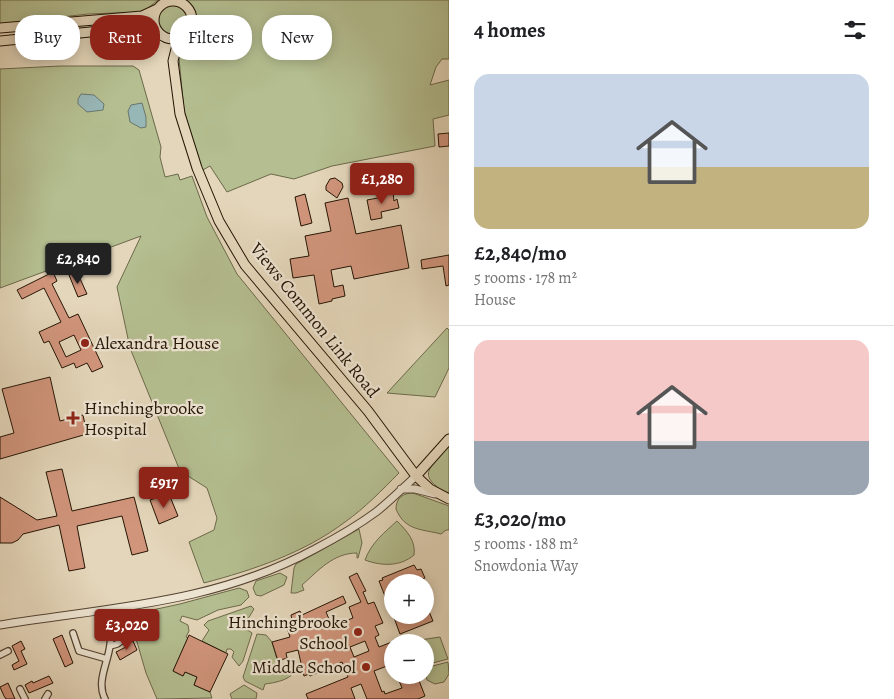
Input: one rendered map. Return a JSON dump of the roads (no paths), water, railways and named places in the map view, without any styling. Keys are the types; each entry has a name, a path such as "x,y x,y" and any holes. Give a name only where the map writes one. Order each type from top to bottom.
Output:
{"main road":[{"path":"0,28 142,16 157,9 162,4 174,1 185,6 190,15"},
{"path":"157,9 154,19 156,29 161,35"},
{"path":"0,41 130,28 170,37"},
{"name":"Views Common Link Road","path":"161,35 173,61 180,114 197,168 219,221 245,265 368,411 422,483 449,499"},
{"path":"416,476 449,438"}],"street":[{"path":"0,625 179,598 214,590 274,570 351,529 376,512 416,476"},
{"path":"401,489 415,489 439,494"},
{"path":"105,699 102,688 110,646 108,610"},
{"path":"73,633 79,651 107,659"},
{"path":"110,646 124,639"},
{"path":"0,655 8,651"},
{"path":"20,689 25,699"}],"water":[{"path":"81,94 94,95 104,104 103,110 87,112 78,104"},
{"path":"142,103 146,117 146,127 141,128 130,122 128,111 131,105"}],"place":[{"name":"Alexandra House","path":"85,343"},
{"name":"Hinchingbrooke Hospital","path":"73,418"},
{"name":"Hinchingbrooke School","path":"358,632"},
{"name":"Middle School","path":"366,667"}]}
